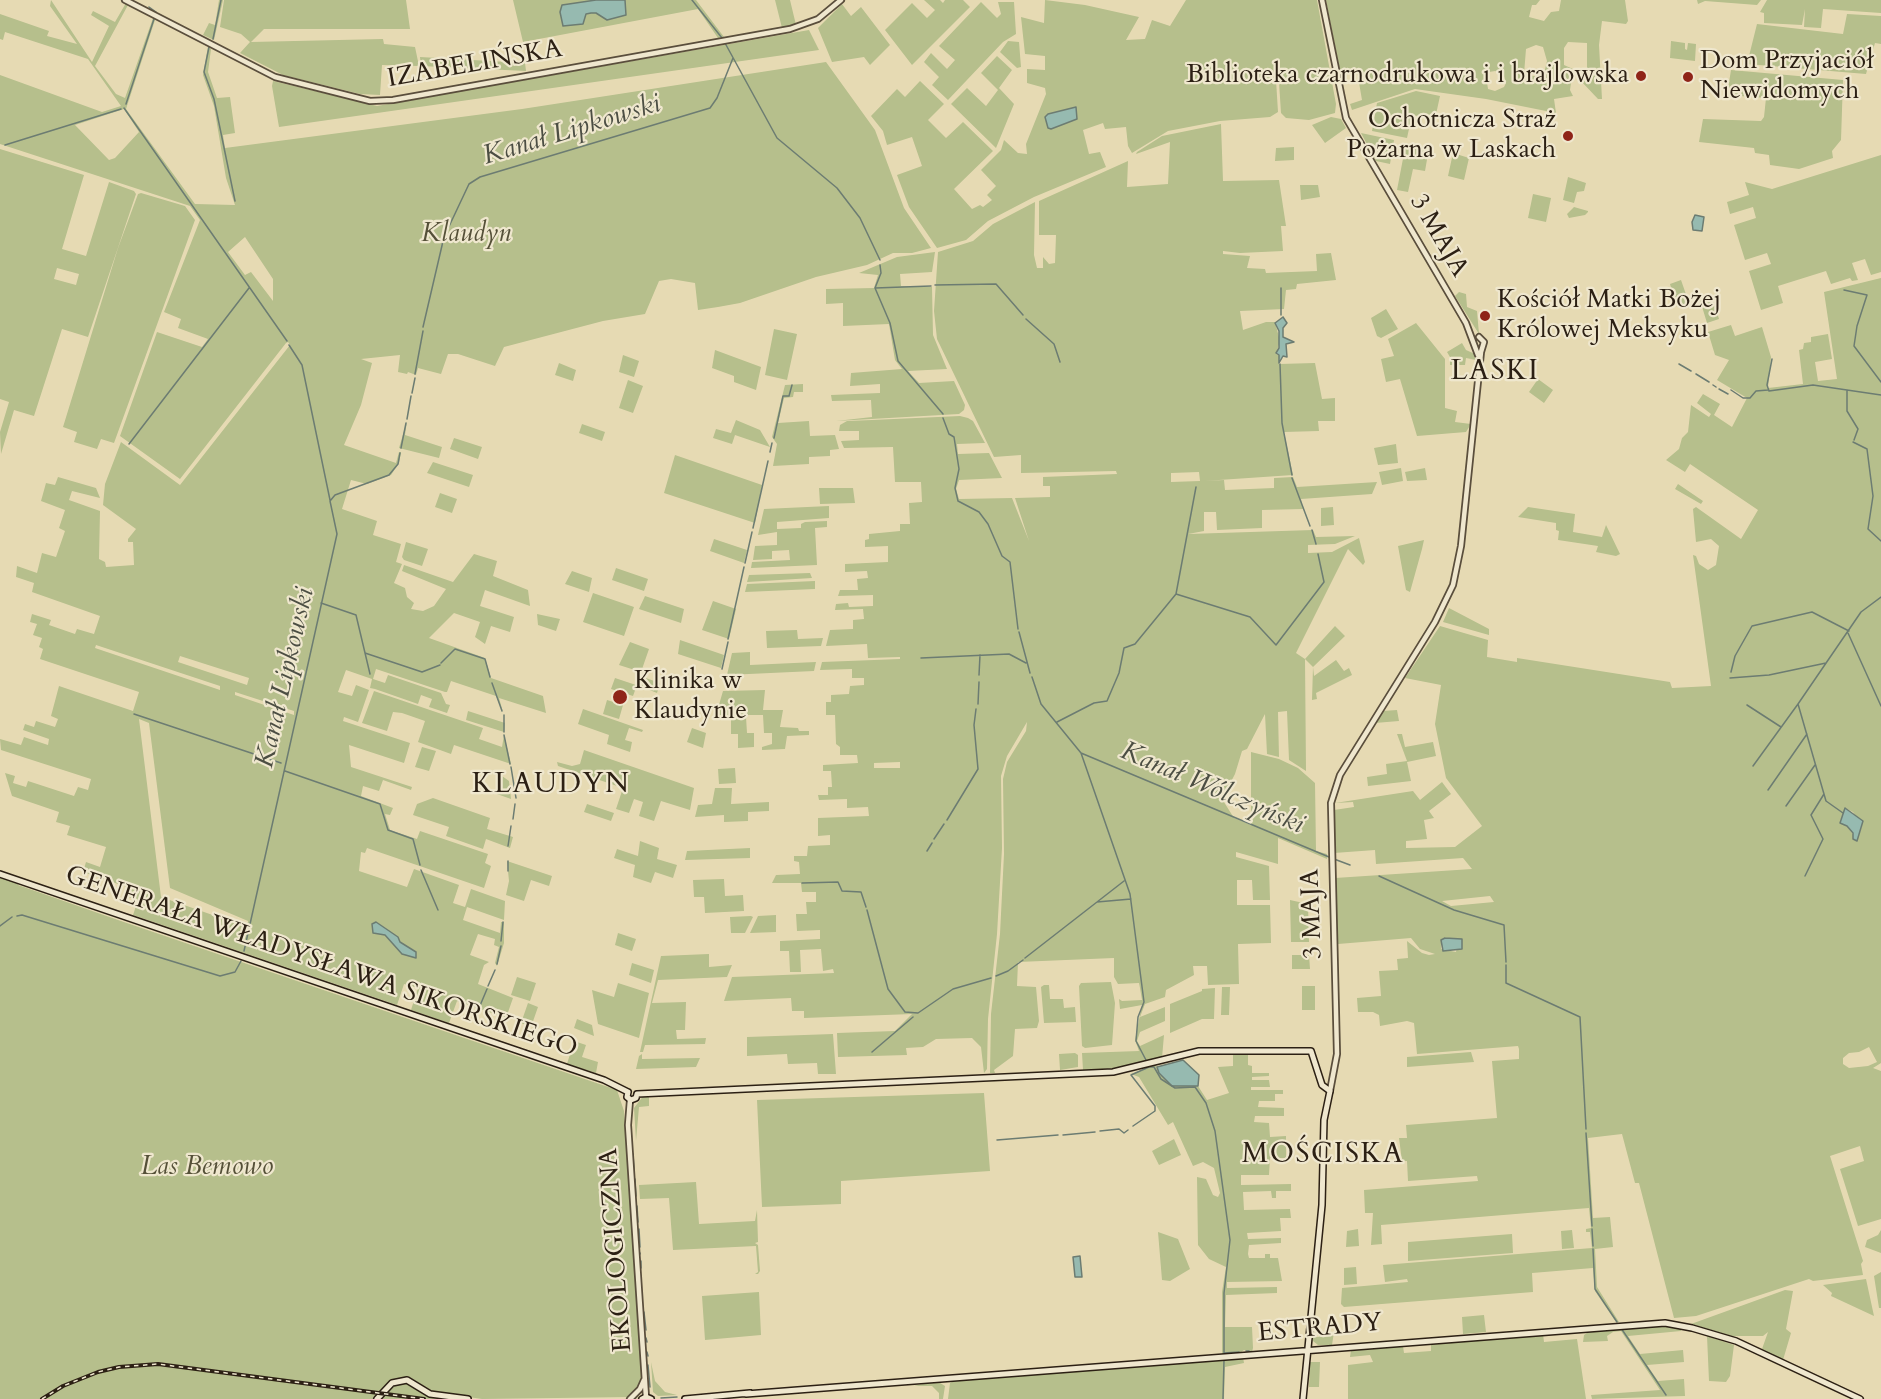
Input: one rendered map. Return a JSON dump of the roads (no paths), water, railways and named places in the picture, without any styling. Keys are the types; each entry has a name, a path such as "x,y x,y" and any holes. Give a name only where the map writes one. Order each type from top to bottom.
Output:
{"main road":[{"name":"GENERAŁA WŁADYSŁAWA SIKORSKIEGO","path":"0,874 604,1080 628,1092"},
{"path":"637,1094 635,1099 630,1100 627,1096 628,1092 633,1090 637,1094 1113,1072 1199,1051 1307,1050 1314,1054 1322,1084 1330,1091"},
{"name":"3 MAJA","path":"1303,1399 1322,1204 1324,1120 1330,1091"},
{"name":"ESTRADY","path":"686,1399 1665,1323 1736,1341 1860,1399"},
{"path":"377,1399 392,1383 407,1380 430,1394 468,1399"}],"street":[{"name":"IZABELIŃSKA","path":"125,0 276,77 370,101 393,100 790,30 812,22 841,0"},
{"name":"3 MAJA","path":"1322,0 1347,118 1476,341 1479,364"},
{"path":"1484,340 1482,346 1476,341 1484,340"},
{"name":"3 MAJA","path":"1330,1091 1337,1054 1331,803 1340,775 1435,622 1453,585 1461,546 1482,346"},
{"name":"EKOLOGICZNA","path":"630,1100 628,1125 646,1398"},
{"path":"630,1399 640,1389 645,1377"}],"water":[{"path":"596,0 625,0 626,15 607,20 596,13 591,13 586,14 583,24 563,26 560,12 562,5"},
{"path":"1076,107 1077,119 1051,129 1048,128 1045,117 1048,114"},
{"path":"1695,215 1704,217 1702,231 1693,230 1692,222"},
{"path":"1283,317 1287,323 1283,328 1283,337 1294,342 1286,344 1287,357 1283,356 1279,363 1279,355 1276,353 1279,348 1279,331 1275,323"},
{"path":"1845,808 1863,821 1857,841 1853,839 1853,833 1847,826 1840,823"},
{"path":"376,922 416,952 416,958 402,954 385,935 373,933 372,924"},
{"path":"1445,938 1462,939 1462,949 1443,951 1441,940"},
{"path":"1183,1060 1199,1075 1198,1086 1172,1086 1159,1073 1157,1067"},
{"path":"1080,1256 1082,1277 1075,1277 1073,1257"}],"waterway":[{"path":"213,39 221,0"},
{"path":"692,0 722,38"},
{"path":"149,7 156,12"},
{"path":"126,104 154,19"},
{"path":"725,43 777,138 837,188 860,218 880,260"},
{"path":"209,47 204,72 214,99 235,201"},
{"name":"Kanał Lipkowski","path":"423,327 444,237 469,184 480,177 710,108 717,98 733,58"},
{"path":"124,108 287,341"},
{"path":"5,145 121,109"},
{"path":"880,265 881,273 875,288 890,323 898,361 943,414"},
{"path":"935,285 996,284 1023,315"},
{"path":"875,288 931,286"},
{"path":"129,444 249,288"},
{"path":"1281,288 1281,315"},
{"path":"1844,290 1867,295 1857,326 1854,346 1881,382"},
{"path":"1026,319 1054,344 1060,362"},
{"name":"Kanał Lipkowski","path":"415,374 423,331"},
{"path":"289,345 302,365 330,500"},
{"path":"1772,359 1767,385 1769,391 1813,385 1881,395"},
{"path":"1280,364 1282,423 1292,475"},
{"path":"1679,364 1691,371"},
{"path":"1696,374 1709,382"},
{"name":"Kanał Lipkowski","path":"412,393 415,378"},
{"path":"774,438 783,396 789,396 792,385"},
{"path":"1719,389 1728,394"},
{"path":"1731,390 1743,398 1750,398 1756,391 1768,390"},
{"path":"1847,391 1847,411 1858,429 1854,440"},
{"name":"Kanał Lipkowski","path":"407,419 411,396"},
{"path":"943,418 949,434 954,437 959,469 955,488 958,501 979,512 988,524 1002,556 1010,562 1018,629"},
{"name":"Kanał Lipkowski","path":"401,448 406,423"},
{"path":"1853,442 1867,449 1873,496 1868,529 1881,541"},
{"path":"770,452 772,443"},
{"name":"Kanał Lipkowski","path":"244,951 337,534 330,501 335,495 389,475 398,464 400,453"},
{"path":"753,528 768,461"},
{"path":"1292,478 1310,526"},
{"path":"1176,594 1196,487"},
{"path":"1312,530 1316,544"},
{"path":"745,563 752,532"},
{"path":"1057,722 1094,703 1107,701 1119,673 1124,648 1135,644 1176,594 1250,617 1276,645 1324,582 1318,554"},
{"path":"728,639 744,567"},
{"path":"1843,813 1826,801 1798,704 1861,612 1881,597"},
{"path":"321,603 356,615 370,674"},
{"path":"1731,672 1735,656 1752,626 1812,612 1849,631"},
{"path":"1019,632 1030,673"},
{"path":"1848,633 1881,706"},
{"path":"722,669 728,642"},
{"path":"441,663 455,649 485,659 490,677"},
{"path":"365,653 422,672 440,665"},
{"path":"921,658 1009,654 1026,663"},
{"path":"979,675 980,655"},
{"path":"1730,678 1769,675 1826,663"},
{"path":"1032,677 1041,704 1081,753 1130,894 1144,1002 1138,1017 1136,1041 1147,1062"},
{"path":"978,704 979,682"},
{"path":"492,683 502,711"},
{"path":"1753,766 1798,704"},
{"path":"1747,705 1781,727"},
{"path":"947,820 978,769 974,725 976,709"},
{"path":"134,714 281,763"},
{"path":"504,715 504,732"},
{"path":"1768,790 1807,734"},
{"path":"504,735 510,764"},
{"name":"Kanał Wólczyński","path":"1081,753 1329,857"},
{"path":"1786,806 1815,765"},
{"path":"511,767 516,798"},
{"path":"285,771 380,804 388,830 413,839 420,865"},
{"path":"1805,876 1823,839 1811,815 1824,794"},
{"path":"513,819 515,804"},
{"path":"934,839 944,824"},
{"path":"508,846 511,826"},
{"path":"927,851 932,843"},
{"name":"Kanał Wólczyński","path":"1334,859 1350,865"},
{"path":"508,861 508,871"},
{"path":"421,870 438,910"},
{"name":"Kanał Wólczyński","path":"1379,876 1454,910 1504,925 1506,962"},
{"path":"1025,958 1124,881"},
{"path":"802,883 838,882 842,891 861,892 866,907"},
{"path":"1097,902 1131,899"},
{"path":"867,910 888,989 905,1012 918,1013 953,989 991,978"},
{"name":"Kanał Lipkowski","path":"17,916 22,915 220,976 235,972 241,961"},
{"name":"Kanał Lipkowski","path":"0,926 12,917"},
{"path":"501,941 503,922"},
{"path":"497,964 501,946"},
{"path":"996,976 1008,971 1023,960"},
{"name":"Kanał Wólczyński","path":"1506,965 1506,983 1580,1017 1586,1129"},
{"path":"488,986 495,970"},
{"path":"479,1008 487,989"},
{"path":"872,1052 913,1017"},
{"path":"1133,1126 1155,1111 1155,1106 1131,1075 1149,1067 1154,1067 1161,1079 1175,1088 1195,1087 1206,1103 1215,1131 1230,1240 1224,1293 1224,1353 1239,1352"},
{"path":"1100,1131 1119,1129 1124,1133 1128,1130"},
{"path":"1063,1135 1095,1132"},
{"name":"Kanał Wólczyński","path":"1586,1133 1592,1226"},
{"path":"997,1140 1058,1135"},
{"path":"633,1154 634,1171"},
{"path":"635,1179 636,1196"},
{"path":"637,1206 638,1222"},
{"path":"639,1229 640,1247"},
{"name":"Kanał Wólczyński","path":"1592,1229 1593,1246"},
{"name":"Kanał Wólczyński","path":"1593,1249 1595,1289 1617,1322"},
{"path":"641,1261 641,1268"},
{"path":"644,1312 646,1330"},
{"name":"Kanał Wólczyński","path":"1621,1328 1666,1395"},
{"path":"646,1338 647,1342"},
{"path":"647,1352 648,1356"},
{"path":"1223,1399 1224,1360"},
{"path":"648,1365 650,1387"},
{"path":"661,1398 677,1397"}],"railway":[{"path":"42,1399 63,1386 98,1372 119,1367 158,1364 424,1399"}],"place":[{"name":"Biblioteka czarnodrukowa i i brajlowska","path":"1641,76"},
{"name":"Dom Przyjaciół Niewidomych","path":"1688,77"},
{"name":"Ochotnicza Straż Pożarna w Laskach","path":"1568,136"},
{"name":"Kościół Matki Bożej Królowej Meksyku","path":"1485,316"},
{"name":"Klinika w Klaudynie","path":"620,697"}],"district":[{"name":"LASKI","path":"1495,373"},
{"name":"KLAUDYN","path":"551,786"},
{"name":"MOŚCISKA","path":"1323,1156"}],"park label":[{"name":"Klaudyn","path":"466,235"},
{"name":"Las Bemowo","path":"207,1168"}]}
